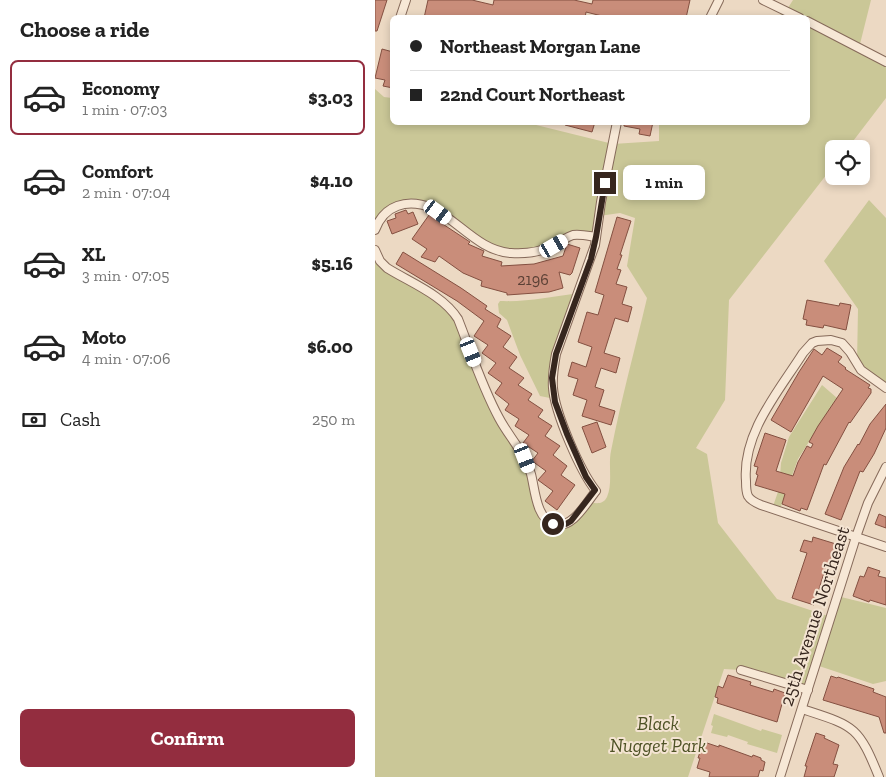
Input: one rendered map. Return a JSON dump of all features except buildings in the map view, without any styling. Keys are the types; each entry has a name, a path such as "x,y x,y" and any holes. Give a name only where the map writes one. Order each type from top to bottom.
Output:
{"street":[{"path":"401,15 406,0"},
{"path":"712,15 719,0"},
{"path":"763,0 794,15"},
{"path":"810,24 886,62"},
{"path":"375,250 380,261 387,268 453,310 491,402 500,420 525,458 544,517 553,524 566,524 575,516 595,490 586,477 567,434 555,402 552,378 556,354 591,259 616,125"},
{"path":"375,230 387,211 393,207 412,204 431,208 485,245 505,252 540,251 575,235 596,237"},
{"path":"886,388 861,370 842,343 831,340 812,343 803,353 759,423 746,463 747,495 753,501 886,547"},
{"name":"25th Avenue Northeast","path":"780,777 867,504 886,467"},
{"path":"741,670 808,690"},
{"path":"802,709 840,721 857,733 868,750 879,777"}],"green space":[{"name":"Black Nugget Park","path":"793,0 871,0 859,48 886,62 886,98 854,140 825,140 825,177 729,300 725,400 696,448 707,454 718,523 777,599 831,617 837,596 886,608 886,681 873,684 816,665 808,690 741,670 724,669 688,777 375,777 375,250 380,261 453,310 491,402 525,458 544,517 566,524 587,501 599,503 607,497 609,492 611,451 647,298 627,266 635,218 620,213 599,216 596,237 582,235 540,251 498,251 431,208 393,207 375,230 375,89 384,97 390,98 390,125 536,125 613,144 659,141 659,125 810,125 810,15 780,15 786,11"},
{"path":"869,200 886,218 886,388 857,363 858,309 824,261"},
{"path":"578,293 556,354 555,399 540,396 520,355 507,320 499,313 498,304 500,301 530,300"},
{"path":"822,385 837,398 798,459 779,512 772,509 779,489 781,463 789,437"},
{"path":"714,714 761,731 762,729 782,735 777,753 747,744 748,742 728,735 727,737 711,733"}],"route":[{"path":"553,524 566,524 571,521 595,490 586,477 567,434 555,402 552,378 556,354 595,245 605,183"}]}
